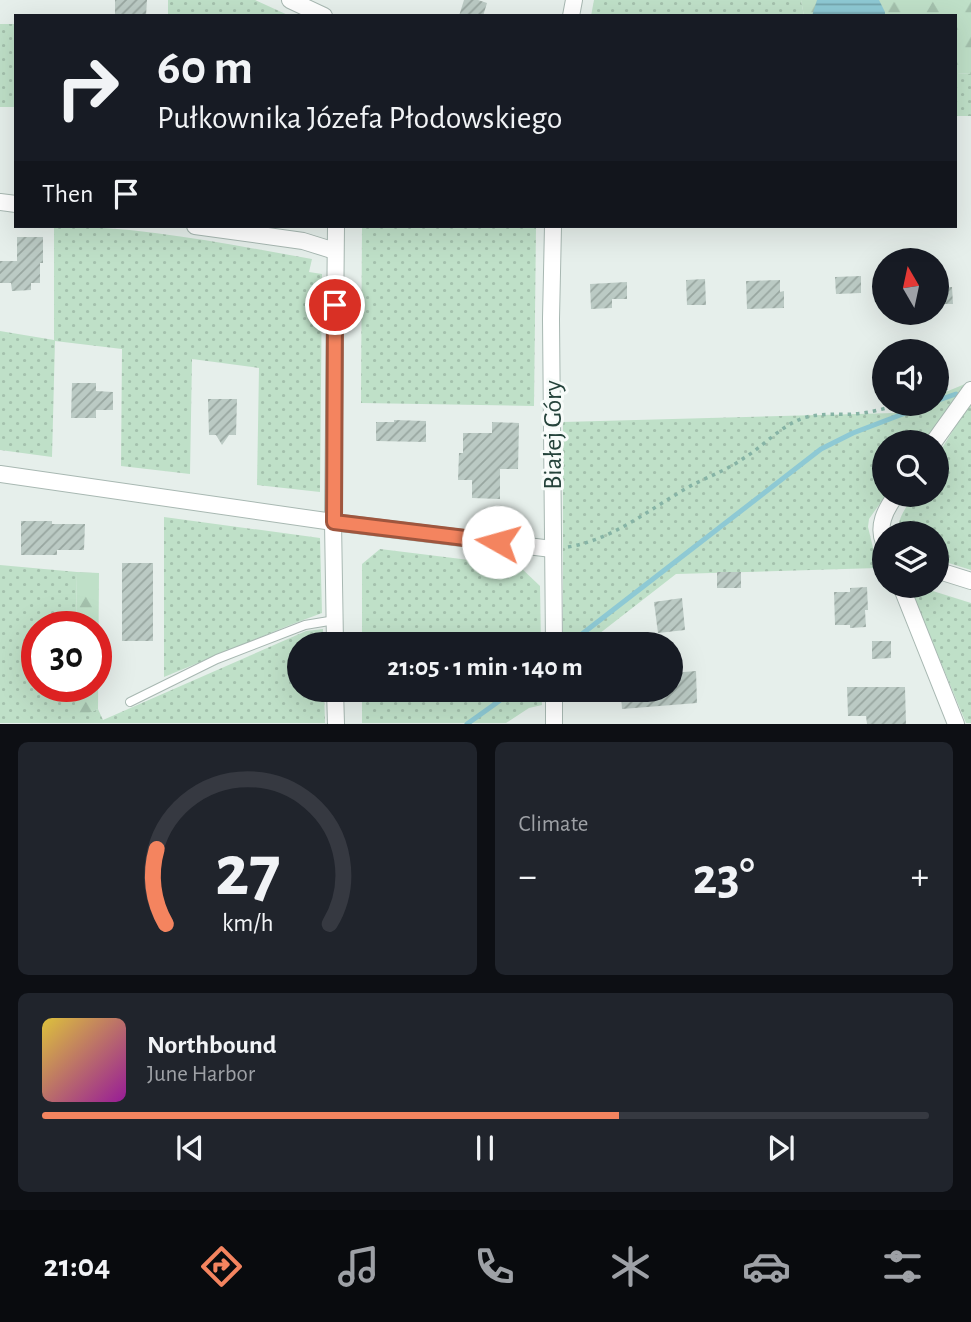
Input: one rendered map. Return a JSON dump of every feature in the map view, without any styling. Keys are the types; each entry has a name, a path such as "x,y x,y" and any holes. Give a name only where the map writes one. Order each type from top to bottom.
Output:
{"street":[{"path":"290,0 320,14"},
{"path":"209,228 303,241 335,251"},
{"path":"335,632 336,228"},
{"name":"Białej Góry","path":"553,228 551,319 554,632"},
{"path":"942,430 971,390"},
{"path":"0,474 334,522 552,549"},
{"path":"949,574 971,581"},
{"path":"906,598 956,723"},
{"path":"335,702 336,723"},
{"path":"554,702 554,723"}],"lane":[{"path":"130,702 217,659 305,625 335,620"}],"path":[{"path":"552,549 572,547 602,538 624,527 688,487 736,464 798,419 872,411"}],"green space":[{"path":"168,0 255,0 286,14 168,14"},
{"path":"594,0 801,0 804,14 591,14"},
{"path":"801,0 971,0 971,74 957,73 957,14 804,14"},
{"path":"0,24 14,24 14,107 0,107"},
{"path":"957,73 971,74 971,116 957,116"},
{"path":"54,228 151,232 312,259 309,272 322,274 320,492 257,485 259,368 192,359 190,474 121,466 122,349 55,341 52,457 0,450 0,331 54,340"},
{"path":"362,228 536,228 534,406 361,403"},
{"path":"965,384 949,406 949,391"},
{"path":"971,401 971,570 949,563 949,521 900,521 906,507 949,507 949,437"},
{"path":"872,414 872,416 942,416 932,430 872,430 872,507 878,507 869,519 868,527 872,543 872,568 676,574 601,632 563,632 563,422"},
{"path":"164,517 320,538 322,613 164,677"},
{"path":"380,549 519,566 540,586 541,632 362,632 362,564"},
{"path":"0,565 77,572 76,611 21,611 21,702 75,702 75,719 98,709 103,720 287,639 287,702 324,702 325,723 0,723"},
{"path":"77,572 99,573 99,611 76,611"},
{"path":"949,596 971,603 971,723 966,723 914,598"},
{"path":"323,629 323,632 304,632 306,631"},
{"path":"75,702 98,702 98,709 75,720"},
{"path":"362,702 542,702 542,705 529,708 506,723 362,723"}],"water":[{"path":"817,0 879,0 885,12 885,14 813,14"}],"building":[{"path":"115,0 147,0 146,14 115,14"},
{"path":"464,0 487,3 484,14 460,14"},
{"path":"17,237 43,237 40,283 31,283 31,290 12,291 11,283 0,283 0,261 17,261"},
{"path":"861,276 861,293 836,294 835,277"},
{"path":"705,279 706,305 687,305 686,280"},
{"path":"780,280 780,292 784,291 784,308 747,309 746,281"},
{"path":"627,282 627,299 612,299 612,308 591,309 590,284"},
{"path":"949,287 952,287 953,304 949,304"},
{"path":"72,383 96,383 96,391 113,392 113,410 96,410 96,418 71,418"},
{"path":"208,399 237,399 236,435 229,435 222,445 216,435 209,435"},
{"path":"426,421 426,442 376,441 376,422"},
{"path":"492,422 519,423 518,469 500,469 500,499 472,498 472,480 458,480 459,453 463,453 463,433 492,433"},
{"path":"21,521 85,524 84,550 57,550 57,555 21,555"},
{"path":"122,563 153,563 153,641 122,641"},
{"path":"717,572 741,572 741,588 717,588"},
{"path":"867,587 866,627 835,625 834,592 850,592 850,588"},
{"path":"682,598 685,630 658,632 654,602"},
{"path":"872,641 891,641 891,658 872,659"},
{"path":"696,671 697,703 622,709 622,702 683,702 684,672"},
{"path":"847,687 905,687 906,724 867,724 866,716 848,716"}],"waterway":[{"path":"949,396 956,394"},
{"path":"585,632 821,449 898,416"},
{"path":"467,724 498,702"}],"route":[{"path":"335,305 334,522 498,542"}]}
